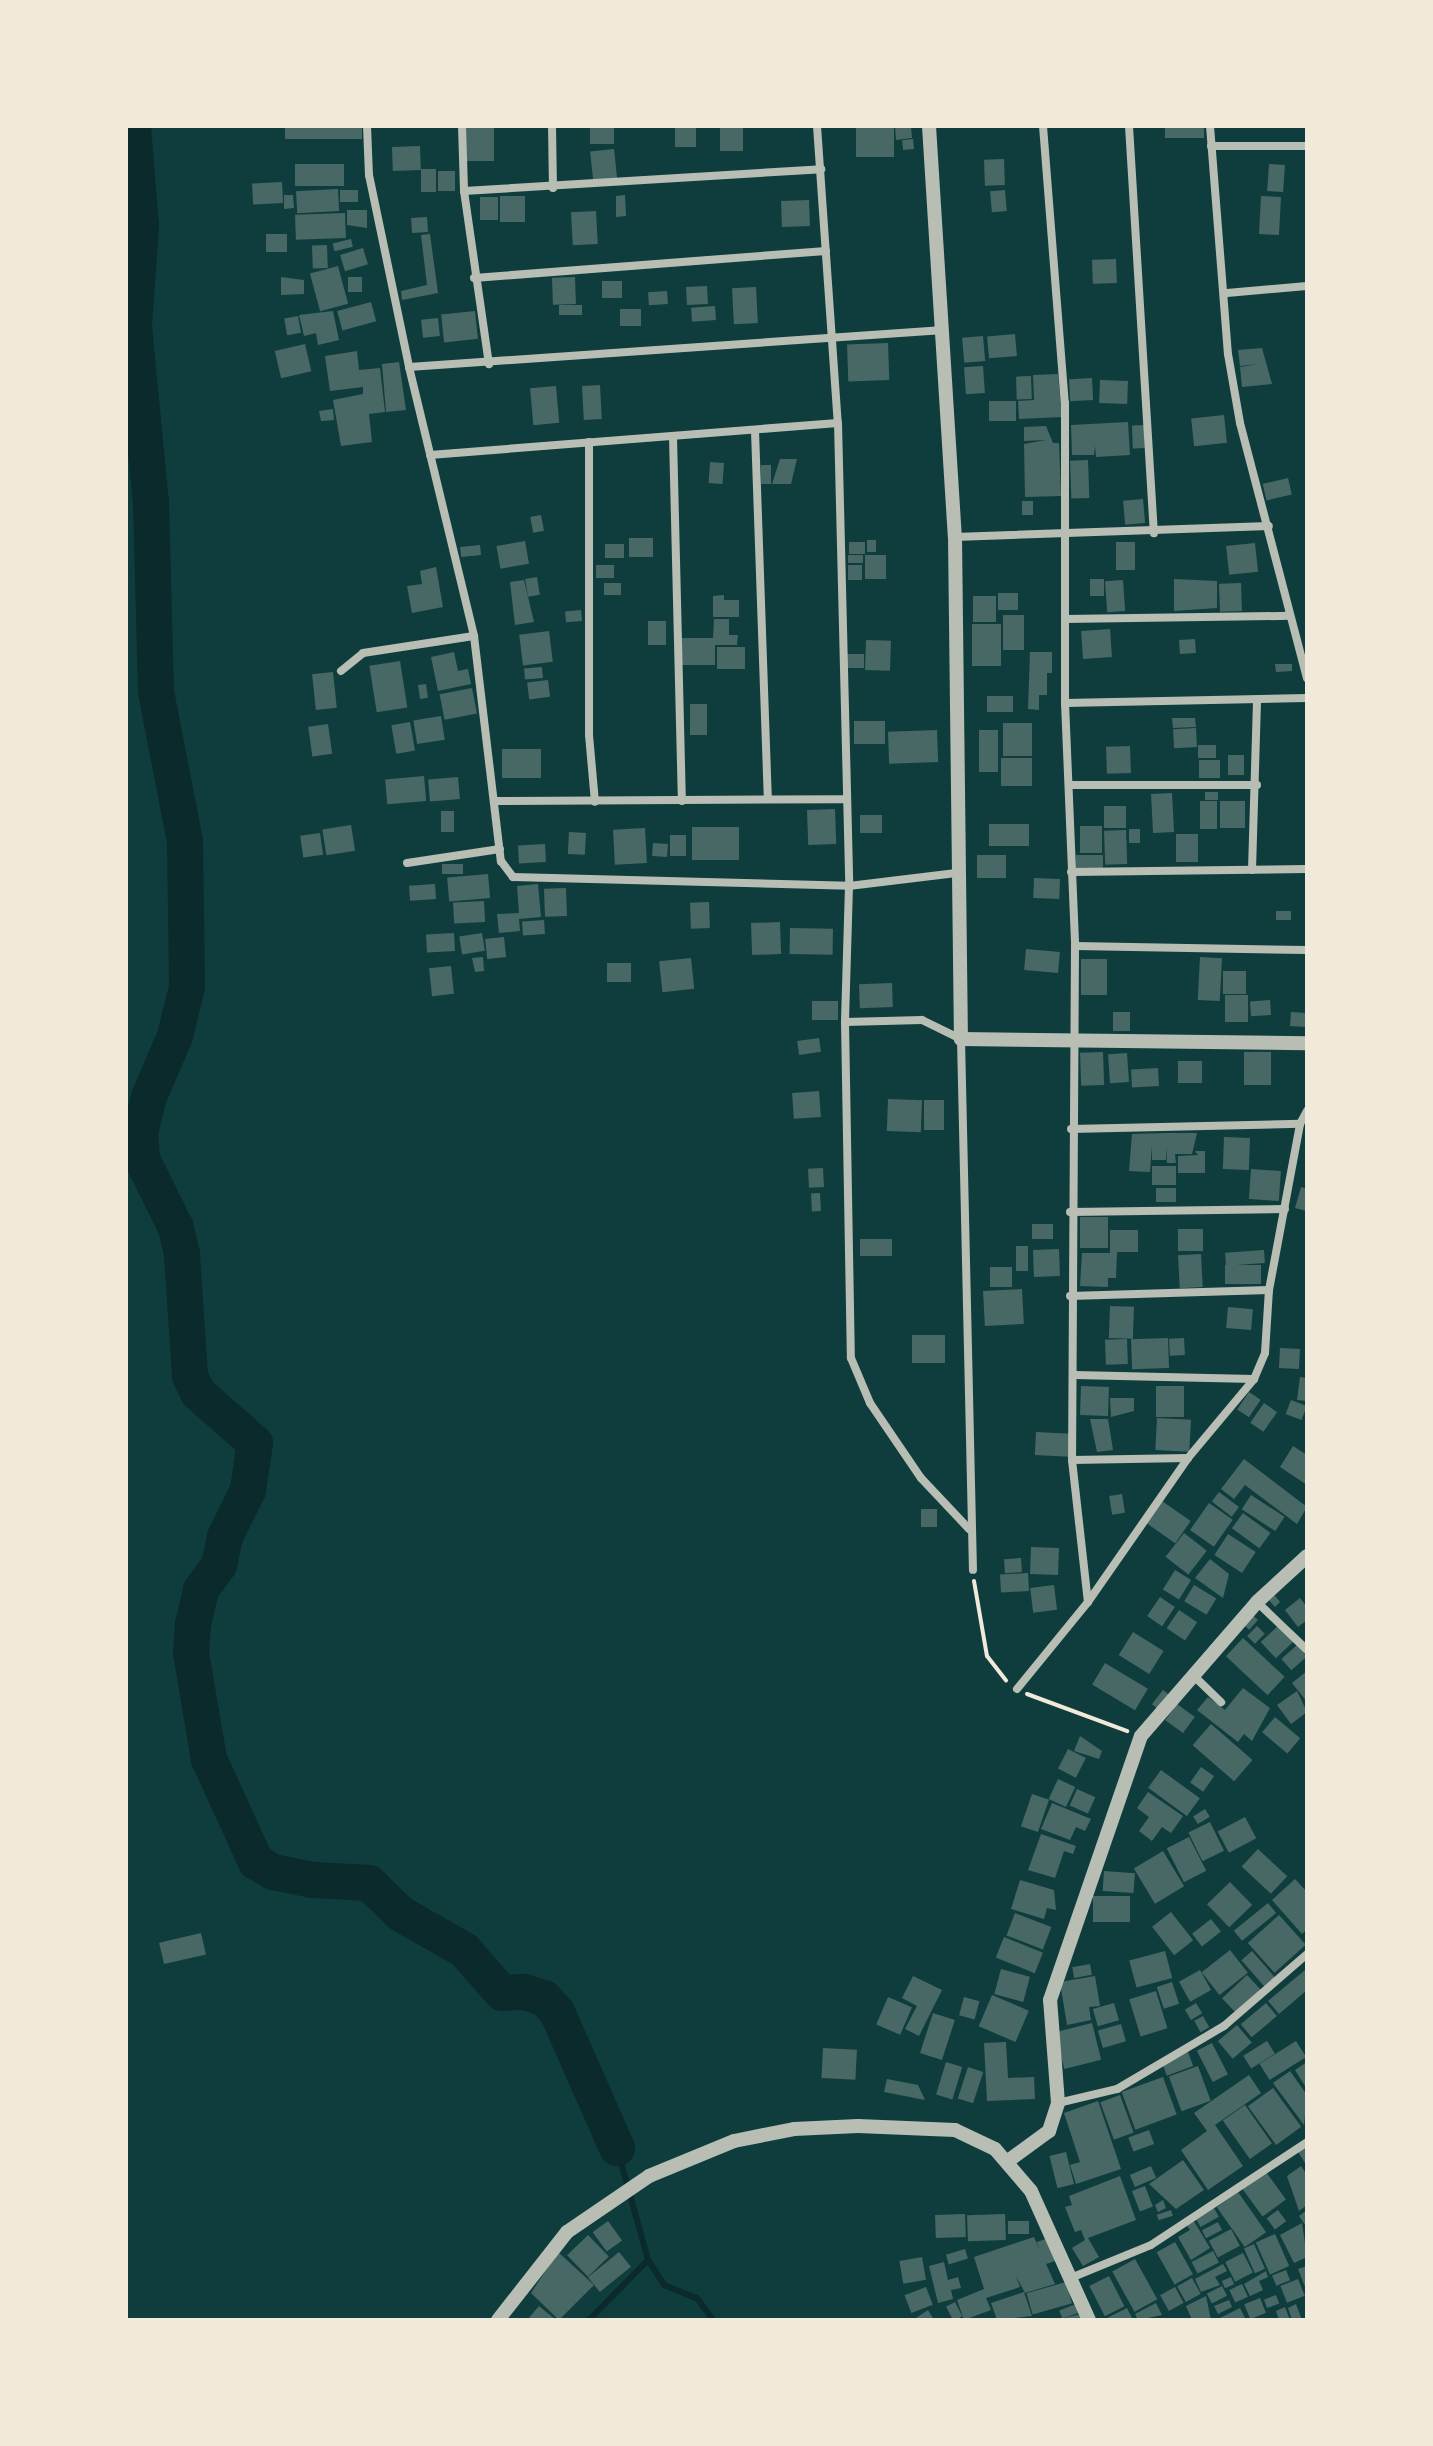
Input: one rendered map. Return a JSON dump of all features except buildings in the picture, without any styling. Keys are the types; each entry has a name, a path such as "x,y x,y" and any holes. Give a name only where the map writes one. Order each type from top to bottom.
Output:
{"street":[{"path":"367,126 369,175 409,367 474,636 501,861 513,877 849,886 956,873"},
{"path":"462,126 464,191 474,278 489,364"},
{"path":"552,126 553,188"},
{"path":"817,126 838,423 849,886 845,1022 855,1378 921,1478 969,1529"},
{"path":"929,126 945,330 955,537 956,873 969,1529 973,1570"},
{"path":"1043,126 1065,403 1065,703 1075,946 1070,1212 1074,1375 1072,1460 1088,1602"},
{"path":"1129,126 1154,533"},
{"path":"1210,126 1227,293 1228,354 1240,423 1307,678"},
{"path":"1211,146 1307,146"},
{"path":"464,191 553,188 821,169"},
{"path":"474,278 826,251"},
{"path":"1227,293 1307,286"},
{"path":"409,367 489,364 945,330"},
{"path":"430,455 838,423"},
{"path":"755,431 768,799"},
{"path":"673,437 682,801"},
{"path":"589,442 589,735 595,802"},
{"path":"955,537 1064,537 1269,526"},
{"path":"1065,619 1290,616"},
{"path":"341,671 363,653 474,636"},
{"path":"1065,703 1307,698"},
{"path":"1252,870 1257,785 1257,699"},
{"path":"1069,785 1257,785"},
{"path":"496,801 846,799"},
{"path":"407,863 500,849"},
{"path":"1071,872 1307,869"},
{"path":"1075,946 1307,950"},
{"path":"845,1022 922,1020 961,1039 1307,1043"},
{"path":"1017,1689 1088,1602 1188,1458 1254,1379 1265,1353 1269,1290 1300,1124 1307,1111"},
{"path":"1071,1129 1300,1124"},
{"path":"1070,1212 1285,1209"},
{"path":"1070,1296 1269,1290"},
{"path":"1074,1375 1254,1379"},
{"path":"1072,1460 1188,1458"},
{"path":"1008,2161 1049,2131 1058,2103 1050,2000 1141,1736 1196,1678 1257,1602 1307,1556"},
{"path":"1257,1602 1307,1650"},
{"path":"1196,1678 1221,1702"},
{"path":"1058,2103 1117,2089 1224,2026 1307,1954"},
{"path":"498,2320 546,2253 604,2204 649,2176 734,2141 824,2126 955,2130 978,2139 1008,2161 1031,2191 1073,2277 1089,2320"},
{"path":"1073,2277 1151,2245 1307,2142"}],"path":[{"path":"973,1570 987,1656 994,1670 1017,1689 1141,1736"}],"waterway":[{"path":"133,126 141,226 134,327 151,502 156,692 185,841 187,987 175,1036 149,1097 140,1132 142,1159 176,1228 182,1255 190,1376 198,1393 255,1443 248,1490 225,1537 219,1565 201,1590 193,1624 191,1653 209,1759 256,1862 273,1872 313,1880 369,1883 401,1914 464,1950 502,1993 524,1992 544,1998 557,2012 617,2148"},
{"path":"617,2148 648,2260 664,2285 697,2298 713,2320"},
{"path":"589,2320 648,2260"}]}
